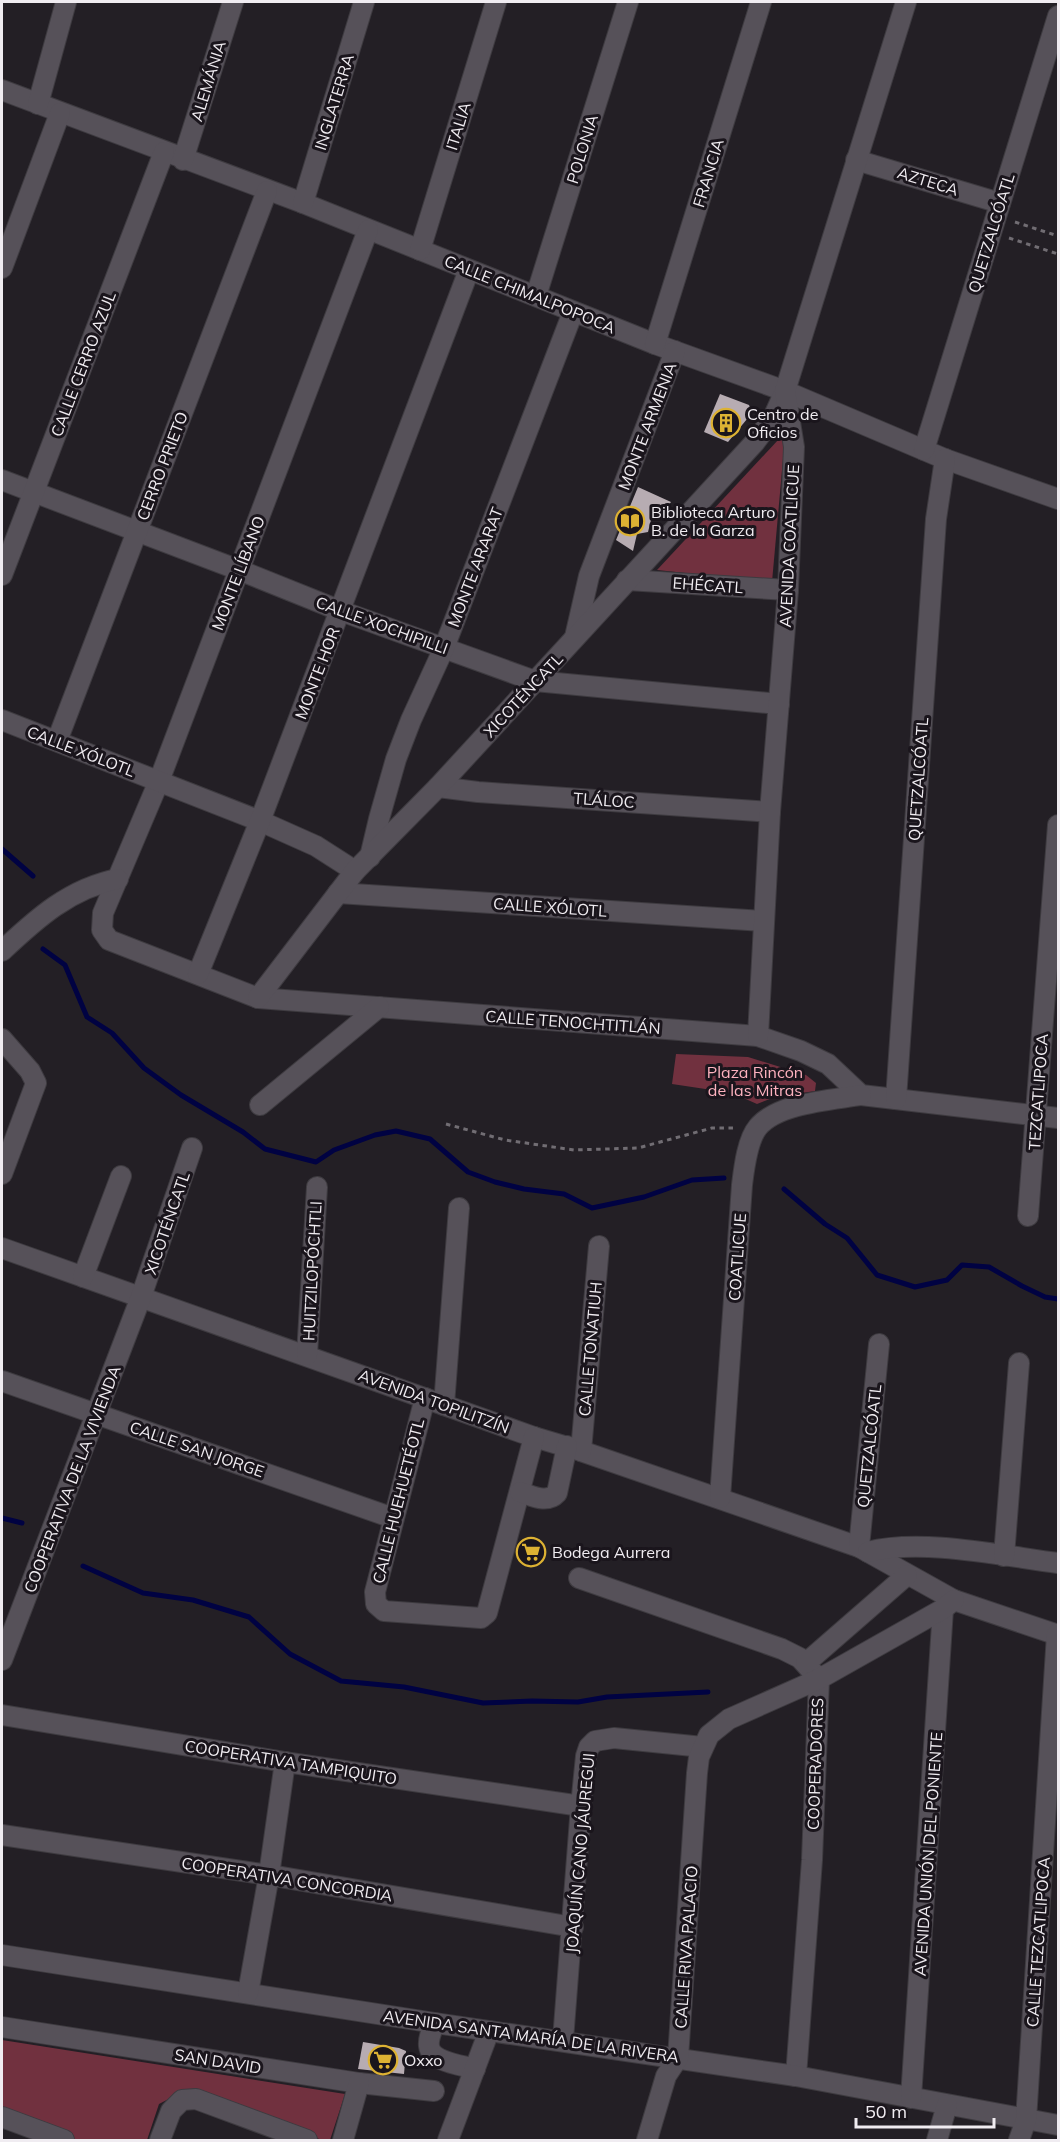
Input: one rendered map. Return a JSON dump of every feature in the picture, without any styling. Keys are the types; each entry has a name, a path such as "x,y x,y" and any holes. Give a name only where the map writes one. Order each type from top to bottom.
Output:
{"street":[{"path":"38,104 66,2"},
{"name":"ALEMÁNIA","path":"183,160 232,2"},
{"name":"INGLATERRA","path":"303,203 364,2"},
{"name":"ITALIA","path":"420,250 496,2"},
{"name":"POLONIA","path":"536,296 628,2"},
{"name":"FRANCIA","path":"655,344 761,2"},
{"name":"AVENIDA COATLICUE","path":"758,1036 770,812 788,590 794,447 785,391 906,2"},
{"name":"QUETZALCÓATL","path":"924,450 1059,16"},
{"name":"CALLE CHIMALPOPOCA","path":"2,90 183,160 303,203 655,344 785,391 945,459 1059,499"},
{"path":"2,268 60,113"},
{"name":"CALLE CERRO AZUL","path":"2,575 164,152"},
{"name":"AZTECA","path":"856,160 995,217"},
{"name":"CERRO PRIETO","path":"57,741 267,191"},
{"name":"MONTE LÍBANO","path":"103,913 159,781 368,230"},
{"name":"MONTE HOR","path":"198,974 341,611 469,270"},
{"name":"MONTE ARARAT","path":"370,857 396,759 444,648 573,312"},
{"name":"MONTE ARMENIA","path":"575,639 589,576 675,351"},
{"name":"XICOTÉNCATL","path":"258,998 355,871 438,787 764,431 785,391"},
{"name":"QUETZALCÓATL","path":"896,1099 936,519 945,459"},
{"name":"CALLE XOCHIPILLI","path":"2,480 341,611 535,681 779,704"},
{"name":"EHÉCATL","path":"627,580 788,590"},
{"name":"CALLE XÓLOTL","path":"2,720 260,821 316,846 355,871"},
{"name":"TLÁLOC","path":"438,787 478,792 770,812"},
{"name":"TEZCATLIPOCA","path":"1028,1216 1059,825"},
{"path":"2,951 48,910 81,890 118,879"},
{"name":"CALLE XÓLOTL","path":"338,893 763,921"},
{"name":"CALLE TENOCHTITLÁN","path":"103,913 102,930 110,940 258,998 758,1036 801,1051 828,1064 861,1095"},
{"path":"260,1105 379,1007"},
{"path":"2,1039 30,1071 36,1083 2,1174"},
{"path":"757,1127 769,1118 803,1105 861,1095 1059,1118"},
{"name":"COATLICUE","path":"720,1498 742,1185 748,1149 757,1127"},
{"name":"XICOTÉNCATL","path":"141,1297 192,1148"},
{"path":"83,1276 121,1176"},
{"name":"HUITZILOPÓCHTLI","path":"308,1355 317,1187"},
{"name":"CALLE HUEHUETÉOTL","path":"459,1208 434,1402 393,1518 375,1592 376,1604 384,1611 481,1618 490,1608 520,1492"},
{"name":"CALLE TONATIUH","path":"520,1492 544,1499 554,1497 574,1449 599,1246"},
{"name":"AVENIDA TOPILITZÍN","path":"2,1248 534,1437 720,1498 863,1549 907,1575 949,1605 1058,1634"},
{"name":"COOPERATIVA DE LA VIVIENDA","path":"2,1657 98,1415 141,1297"},
{"name":"QUETZALCÓATL","path":"863,1549 879,1344"},
{"path":"1004,1556 1019,1363"},
{"name":"CALLE SAN JORGE","path":"2,1381 393,1518"},
{"path":"520,1492 534,1437"},
{"path":"863,1549 920,1547 1059,1563"},
{"path":"806,1663 907,1575"},
{"name":"COOPERADORES","path":"579,1578 782,1649 806,1663 819,1679 812,1860 796,2076"},
{"path":"703,1747 709,1735 729,1719 819,1679 949,1605"},
{"name":"AVENIDA UNIÓN DEL PONIENTE","path":"911,2098 949,1605"},
{"name":"CALLE TEZCATLIPOCA","path":"1019,2140 1026,2120 1058,1634"},
{"name":"COOPERATIVA TAMPIQUITO","path":"2,1715 285,1762 581,1806"},
{"name":"JOAQUÍN CANO JÁUREGUI","path":"563,2040 581,1806 589,1747 595,1741 614,1738 703,1747"},
{"name":"CALLE RIVA PALACIO","path":"647,2140 666,2076 678,2058 697,1773 703,1747"},
{"path":"248,1994 269,1875 285,1762"},
{"name":"COOPERATIVA CONCORDIA","path":"2,1836 269,1875 573,1927"},
{"name":"AVENIDA SANTA MARÍA DE LA RIVERA","path":"2,1955 435,2023 796,2076 1059,2125"},
{"path":"435,2023 429,2040 431,2053 438,2058 475,2069"},
{"name":"SAN DAVID","path":"2,2027 359,2084 434,2091"},
{"path":"448,2140 489,2031"},
{"path":"343,2140 359,2084"},
{"path":"160,2140 171,2111 182,2100 196,2099 307,2140"},
{"path":"937,2140 946,2105"},
{"path":"2,2117 64,2140"}],"path":[{"path":"995,217 1059,236"},
{"path":"995,217 1059,254"},
{"path":"446,1124 505,1140 574,1150 638,1148 712,1128 757,1127"}],"green space":[{"path":"785,437 772,582 657,570 779,439"},
{"name":"Plaza Rincón de las Mitras","path":"676,1054 748,1057 806,1075 816,1083 815,1091 775,1097 757,1104 732,1093 672,1084"},
{"path":"2,2040 345,2094 330,2140 322,2140 193,2092 180,2093 159,2104 147,2140 77,2140 2,2109"}],"building":[{"name":"Centro de Oficios","path":"720,394 749,405 752,413 728,442 704,432"},
{"name":"Biblioteca Arturo B. de la Garza","path":"638,487 671,502 661,516 652,516 648,532 637,534 633,551 616,540"},
{"name":"Oxxo","path":"363,2042 406,2051 404,2074 358,2069"}],"waterway":[{"path":"2,849 33,876"},
{"path":"43,949 65,965 87,1017 112,1033 144,1068 181,1095 243,1132 265,1149 316,1162 334,1150 375,1135 396,1131 430,1139 468,1172 524,1189 564,1194 592,1208 644,1197 692,1180 724,1178"},
{"path":"784,1189 825,1224 847,1238 877,1275 915,1287 947,1280 962,1265 989,1267 1045,1297 1058,1299"},
{"path":"2,1518 22,1523"},
{"path":"83,1566 143,1593 193,1600 249,1617 290,1654 341,1681 404,1687 483,1703 578,1702 607,1697 708,1692"}],"place":[{"name":"Centro de Oficios","path":"726,423"},
{"name":"Biblioteca Arturo B. de la Garza","path":"630,521"},
{"name":"Bodega Aurrera","path":"531,1552"},
{"name":"Oxxo","path":"383,2060"}]}
